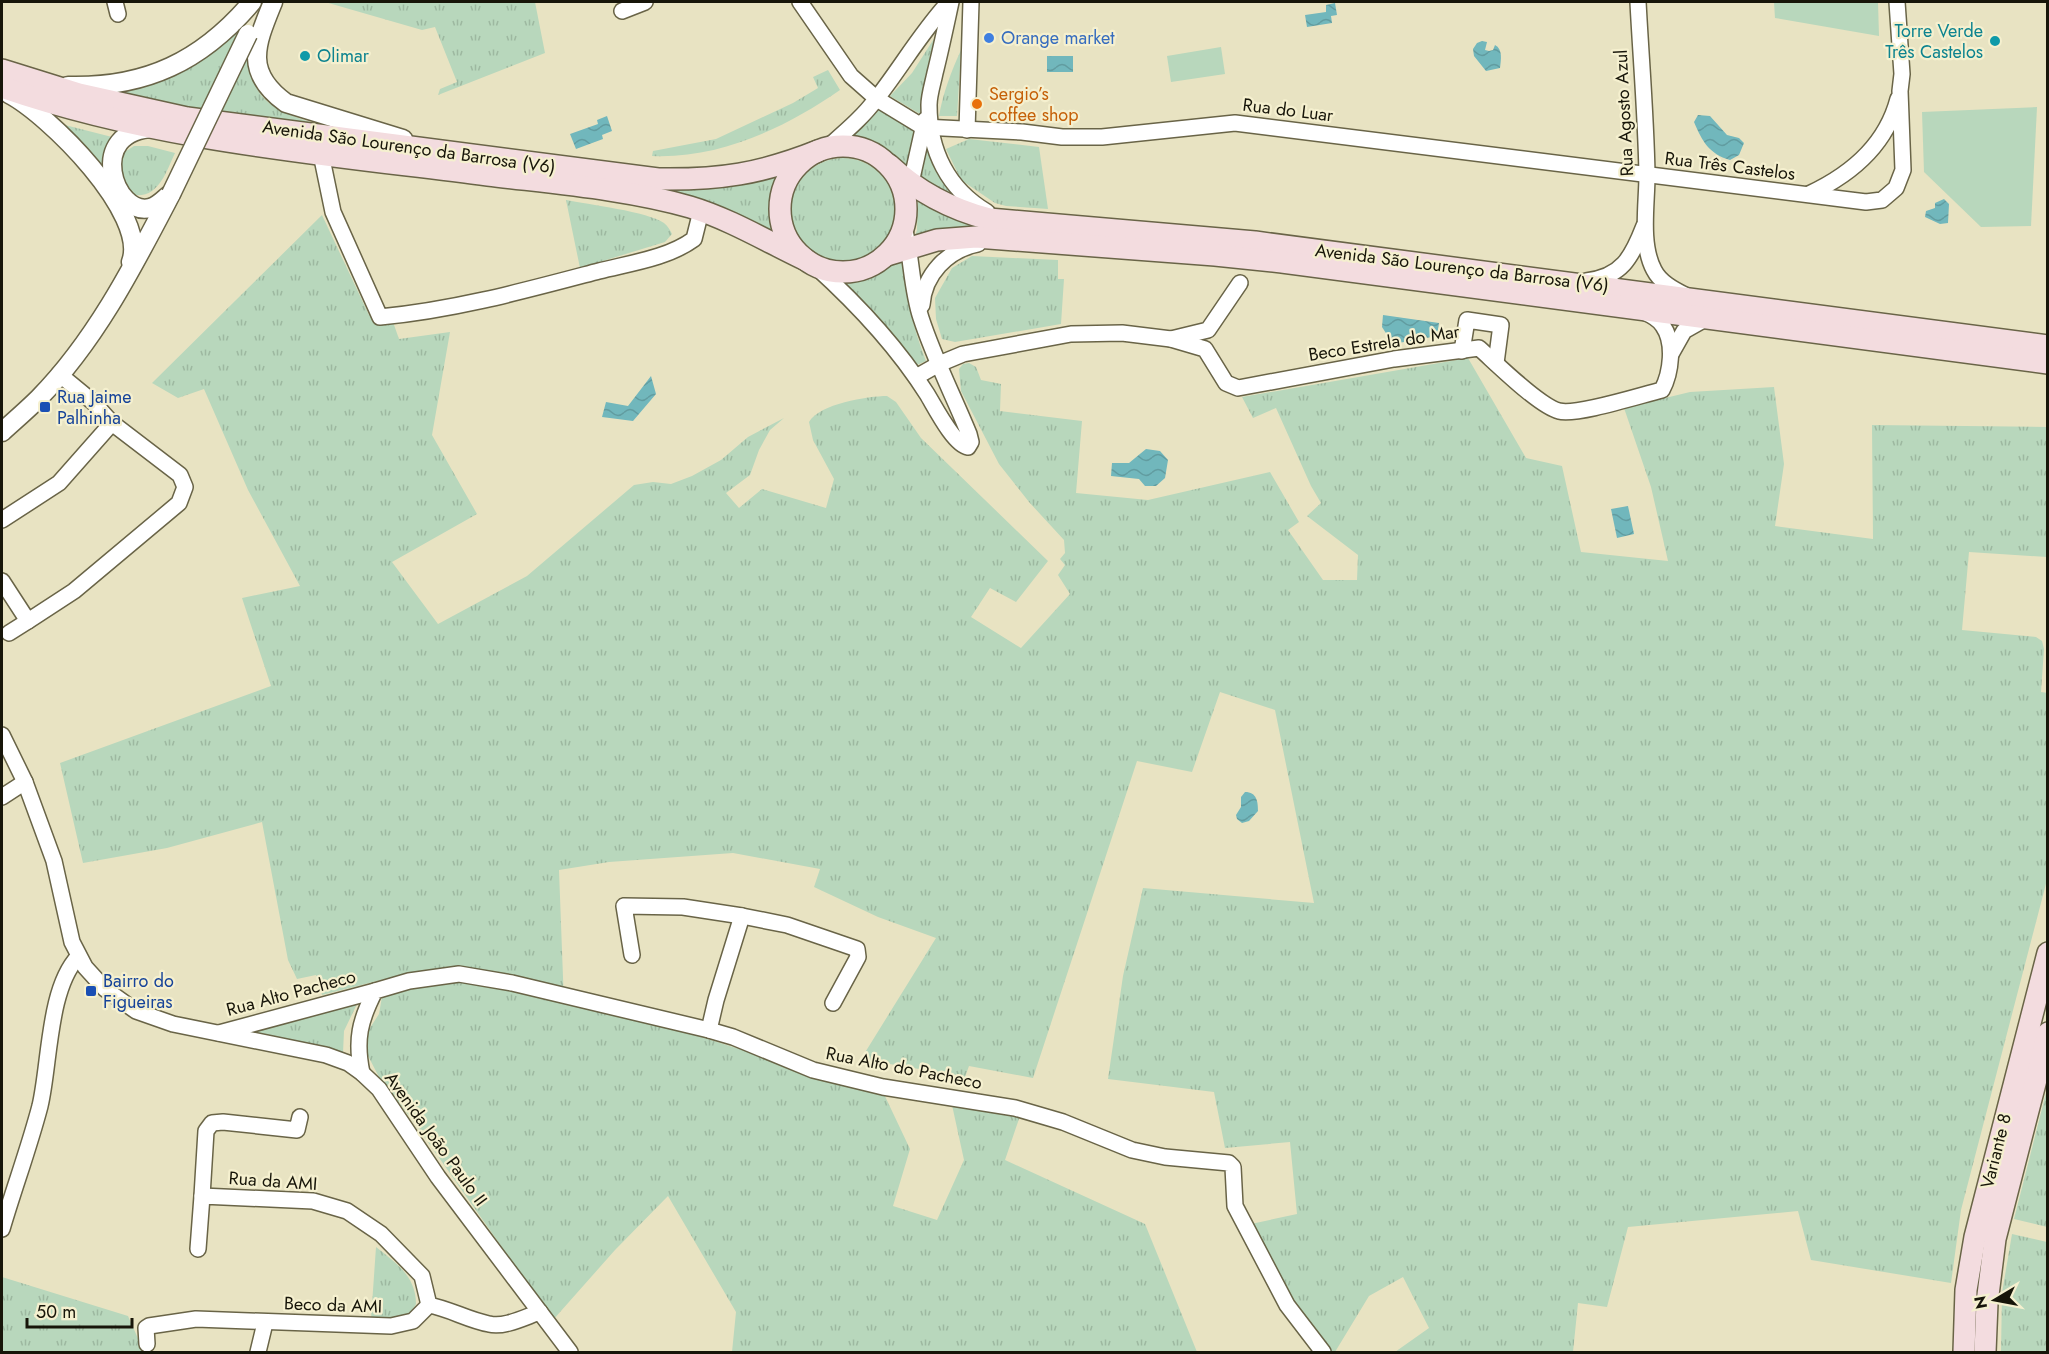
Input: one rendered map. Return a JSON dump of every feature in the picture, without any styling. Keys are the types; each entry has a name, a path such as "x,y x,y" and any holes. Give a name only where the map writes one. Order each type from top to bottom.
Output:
{"main road":[{"name":"Avenida São Lourenço da Barrosa (V6)","path":"2,70 99,99 188,118 658,179 701,180 749,174 783,165 823,149 839,146 860,148 871,152 888,165 908,195 970,214 1011,231 1271,261 2048,363"},
{"name":"Avenida São Lourenço da Barrosa (V6)","path":"2,88 60,105 226,141 629,194 669,202 701,211 810,263 836,272 868,267 887,255 937,240 1011,231 1255,242 2048,346"},
{"path":"810,263 790,244 785,234 780,202 786,181 799,163 823,149"},
{"path":"887,255 904,227 908,195"},
{"name":"Variante 8","path":"1963,1351 1966,1290 1975,1237 2048,952"},
{"name":"Variante 8","path":"1985,1353 1987,1303 1995,1239 2048,1033"}],"street":[{"path":"48,85 85,86 127,82 162,71 205,48 226,30 252,2"},
{"path":"2,432 39,398 83,345 124,282 171,194 263,2"},
{"path":"273,2 258,40 257,60 261,77 271,93 295,107 442,151"},
{"path":"622,11 645,2"},
{"path":"800,2 851,76 877,99 927,128 946,174 959,190 969,202 987,212 1011,231"},
{"path":"823,149 861,117 877,99 932,19 950,2"},
{"path":"908,195 927,128 929,103 950,2"},
{"path":"967,130 971,2"},
{"name":"Rua Agosto Azul","path":"1638,2 1647,175 1645,223 1649,258 1654,271 1664,282 1690,298"},
{"name":"Rua Três Castelos","path":"1647,175 1866,202 1882,200 1896,188 1903,170 1900,91 1902,74 1897,2"},
{"path":"2,88 55,127 87,163 122,211 134,244 133,257 124,282"},
{"name":"Rua Três Castelos","path":"1808,195 1850,171 1866,156 1881,138 1892,117 1900,91"},
{"name":"Rua do Luar","path":"927,128 1022,132 1062,137 1102,137 1235,123 1647,175"},
{"path":"162,128 142,128 123,138 115,149 111,163 112,176 127,201 137,207 148,209 157,206 171,194"},
{"path":"321,154 333,212 380,317 427,312 483,301 662,254 683,247 694,239 701,211"},
{"name":"Rua Agosto Azul","path":"1574,283 1599,280 1623,266 1633,255 1645,223"},
{"path":"810,263 886,337 916,377 952,435 968,447 971,442 969,434 921,317 914,291 904,227"},
{"path":"921,317 923,291 937,268 953,252 1011,231"},
{"path":"916,377 963,354 1071,334 1122,333 1171,339 1205,350 1208,330 1240,283"},
{"path":"1639,309 1654,317 1664,326 1671,354"},
{"path":"1671,354 1684,331 1707,318"},
{"path":"1462,351 1467,320 1501,325 1496,363"},
{"path":"1171,339 1208,330"},
{"name":"Beco Estrela do Mar","path":"1205,350 1226,383 1238,388 1394,359 1479,348 1538,399 1559,411 1584,410 1662,390 1668,380 1671,354"},
{"path":"9,633 74,591 180,503 184,487 180,475 112,423 93,402 59,374"},
{"path":"2,520 59,483 112,423"},
{"path":"2,581 28,621"},
{"name":"Avenida João Paulo II","path":"2,735 25,782 54,861 69,933 78,957 105,989 136,1011 173,1024 326,1054 348,1063 362,1073 379,1089 438,1177 570,1353"},
{"path":"2,797 25,782"},
{"path":"632,955 624,906 683,907 787,925 857,949 858,957 833,1003"},
{"path":"709,1030 742,916"},
{"path":"2,1229 40,1105 59,995 70,967 78,957"},
{"name":"Rua Alto do Pacheco","path":"375,991 409,981 459,974 512,983 709,1030 813,1070 883,1087 1015,1107 1073,1126 1132,1150 1166,1157 1232,1164 1235,1206 1287,1305 1323,1353"},
{"path":"362,1073 358,1056 359,1034 364,1012 375,991"},
{"name":"Rua Alto Pacheco","path":"217,1033 375,991"},
{"name":"Rua da AMI","path":"198,1249 206,1131 212,1123 222,1122 297,1130 300,1117"},
{"name":"Rua da AMI","path":"202,1196 313,1201 347,1210 381,1234 422,1276 429,1305"},
{"path":"429,1305 447,1308 490,1325 515,1321 540,1312"},
{"name":"Beco da AMI","path":"147,1344 146,1328 149,1326 196,1319 391,1326 413,1321 429,1305"},
{"name":"Beco da AMI","path":"258,1353 265,1323"}],"green space":[{"path":"325,2 535,2 545,53 438,95 440,89 457,82 435,27 422,30"},
{"path":"1774,2 1878,2 1879,36 1775,18"},
{"path":"237,23 251,48 252,74 256,87 264,98 274,107 300,119 341,131 181,108 116,94 148,86 163,79"},
{"path":"937,34 920,114 890,96 912,73"},
{"path":"1221,47 1225,74 1171,82 1167,56"},
{"path":"961,50 957,116 939,116 948,83"},
{"path":"828,70 840,90 797,117 727,146 677,156 652,156 653,151 716,139 793,103 818,88 813,77"},
{"path":"2037,107 2031,226 1981,227 1924,172 1922,112"},
{"path":"880,109 916,130 908,167 904,169 880,148 850,138"},
{"path":"57,123 116,138 106,150 100,176"},
{"path":"969,139 1039,147 1048,209 995,203 961,180 946,149"},
{"path":"134,146 148,146 175,153 161,182 156,188 143,195 134,195 121,184 120,155"},
{"path":"927,148 936,172 962,202 920,182"},
{"path":"843,158 863,162 880,173 891,190 895,210 891,230 880,247 863,258 843,262 823,258 806,247 795,230 791,210 795,190 806,173 823,162"},
{"path":"784,171 775,186 771,203 777,239 754,226 601,179"},
{"path":"918,196 939,208 1275,254 914,239 917,230"},
{"path":"566,200 645,215 664,223 672,234 665,242 580,268"},
{"path":"322,215 369,315 376,319 393,322 399,339 450,332 432,435 477,514 392,562 438,624 527,576 634,485 653,482 671,484 692,476 721,460 748,437 784,418 770,430 759,450 750,475 726,493 739,508 762,489 826,508 834,479 813,440 809,422 823,410 845,402 887,396 896,402 921,438 1048,561 1016,602 990,588 971,617 1021,648 1070,594 1058,575 1065,565 1060,559 1065,553 1064,540 1029,502 999,464 961,391 959,369 963,364 969,363 976,367 981,380 1001,384 1000,411 1082,421 1076,493 1148,500 1270,472 1299,522 1288,530 1323,580 1357,580 1358,555 1307,516 1321,503 1276,408 1253,418 1242,397 1468,358 1526,458 1562,466 1581,552 1668,561 1651,487 1624,408 1690,392 1774,387 1784,464 1775,526 1873,539 1872,425 2047,427 2047,557 1969,552 1962,630 2036,637 2042,641 2044,649 2041,692 2048,693 2048,876 1961,1210 1951,1283 1811,1260 1798,1211 1628,1227 1607,1307 1578,1303 1573,1352 1395,1352 1429,1328 1403,1277 1369,1296 1335,1352 1330,1352 1307,1322 1287,1290 1251,1224 1297,1214 1290,1142 1225,1148 1214,1092 1108,1079 1123,976 1143,888 1314,903 1275,710 1220,692 1192,772 1137,761 1033,1078 969,1066 965,1077 861,1059 936,938 878,917 814,887 820,869 733,853 609,862 559,870 564,1004 683,1031 761,1056 815,1079 883,1092 910,1149 893,1206 937,1220 964,1160 952,1105 1020,1116 1005,1160 1145,1224 1197,1352 732,1352 736,1312 668,1196 615,1250 553,1320 416,1125 379,1077 366,1052 366,1034 379,1014 385,979 322,995 316,975 297,979 288,960 262,822 167,848 83,863 60,763 271,686 242,598 300,586 248,490 204,389 178,398 152,383"},
{"path":"972,256 1058,260 1058,279 1064,279 1061,324 955,342 942,339 936,319 935,298 952,268"},
{"path":"903,258 910,310 926,361 917,365 888,329 843,285 870,279"},
{"path":"357,1004 344,1031 343,1053 303,1042 250,1032"},
{"path":"2047,1089 2047,1227 2014,1219"},
{"path":"2012,1234 2047,1242 2047,1352 2001,1352 2002,1293"},
{"path":"376,1247 404,1271 413,1286 416,1304 407,1314 396,1319 371,1319"},
{"path":"2,1277 128,1316 144,1352 2,1352"}],"water":[{"path":"1335,3 1337,15 1331,16 1332,23 1307,27 1305,15 1326,12 1326,5"},
{"path":"1487,42 1485,50 1493,50 1495,45 1498,47 1501,55 1500,68 1486,71 1474,56 1473,49 1477,43"},
{"path":"1047,56 1073,56 1073,72 1047,72"},
{"path":"1698,115 1710,116 1727,135 1739,138 1744,143 1739,155 1730,160 1711,150 1703,141 1694,122"},
{"path":"607,116 612,131 602,135 603,139 576,149 570,134 598,124 597,120"},
{"path":"1944,199 1949,204 1948,223 1940,224 1925,217 1926,211 1935,208 1935,203"},
{"path":"1383,315 1439,323 1437,336 1393,344 1382,327"},
{"path":"651,376 656,394 633,421 602,417 606,402 628,406"},
{"path":"1146,449 1160,451 1168,460 1165,478 1156,486 1145,486 1139,479 1111,476 1112,463 1129,463"},
{"path":"1628,506 1634,534 1617,538 1611,509"},
{"path":"1245,792 1254,796 1258,811 1249,821 1242,823 1236,815 1241,807 1241,797"}],"place":[{"name":"Orange market","path":"989,38"},
{"name":"Torre Verde Três Castelos","path":"1995,41"},
{"name":"Olimar","path":"305,56"},
{"name":"Sergio’s coffee shop","path":"977,104"},
{"name":"Rua Jaime Palhinha","path":"45,407"},
{"name":"Bairro do Figueiras","path":"91,991"}]}
